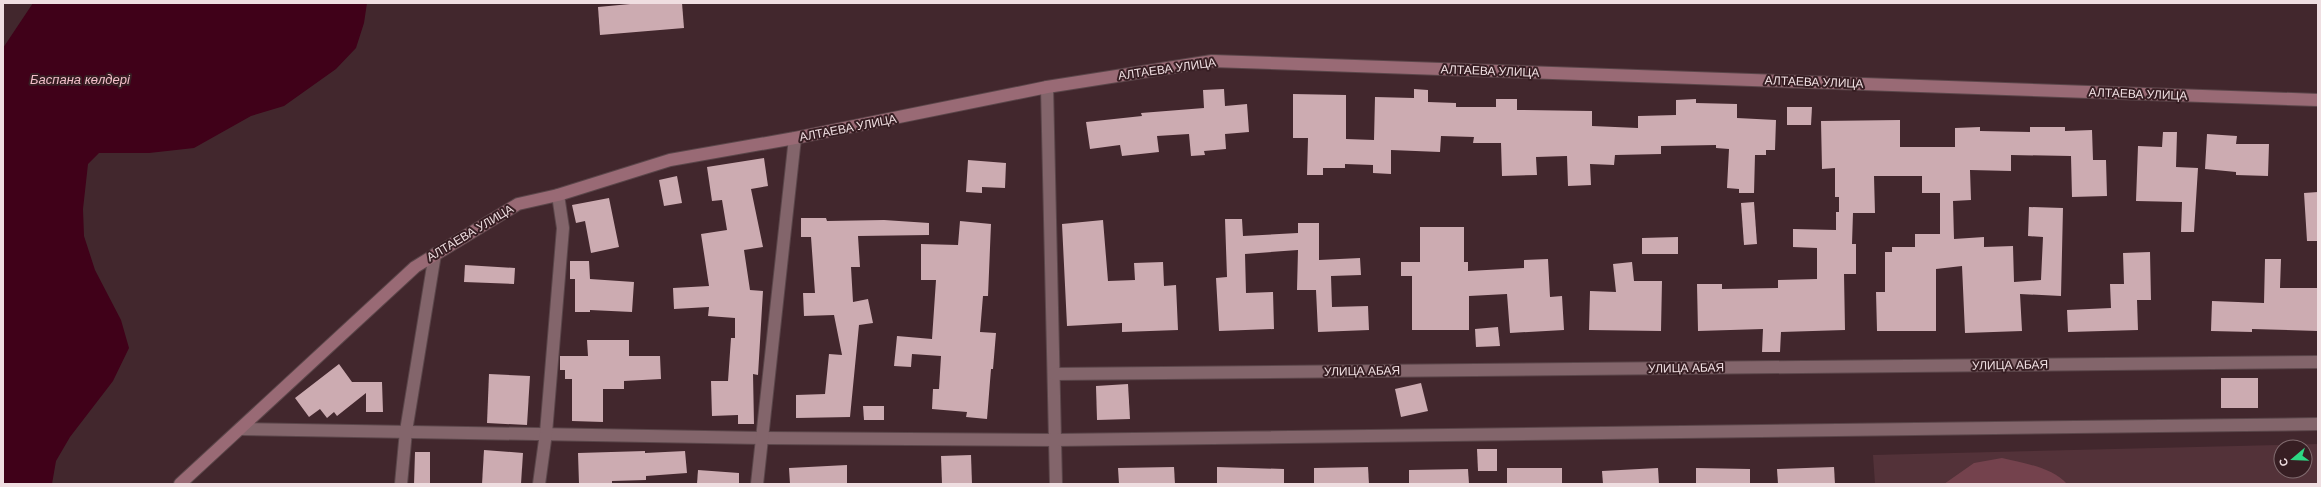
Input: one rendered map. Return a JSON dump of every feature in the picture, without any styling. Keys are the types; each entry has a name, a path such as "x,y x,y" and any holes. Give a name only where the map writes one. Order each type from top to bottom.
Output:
{"main road":[{"name":"АЛТАЕВА УЛИЦА","path":"180,484 415,267 518,204 558,195 670,160 795,138 1047,87 1212,62 2318,100"}],"street":[{"path":"1047,87 1056,484"},
{"path":"757,484 795,138"},
{"path":"539,484 546,433 563,228 558,195"},
{"path":"401,484 406,431 435,254"},
{"name":"УЛИЦА АБАЯ","path":"1054,374 2318,362"},
{"path":"240,429 546,433 762,438 1056,440 2318,424"}],"shaded area":[{"path":"2313,444 2318,444 2318,484 1875,484 1873,455 2273,445 2273,479 2313,479"},
{"path":"2002,458 2037,466 2053,473 2067,484 1944,484 1974,463"}],"water":[{"name":"Баспана көлдері","path":"33,3 367,3 364,23 356,48 336,69 284,106 251,116 194,148 149,153 99,153 88,164 83,209 84,236 95,270 121,320 129,348 113,381 70,437 56,461 52,484 3,484 3,48"}],"building":[{"path":"641,3 682,3 684,28 600,35 598,7"},
{"path":"1224,89 1225,106 1247,104 1249,132 1225,134 1226,149 1204,151 1205,155 1191,156 1189,134 1157,136 1159,152 1122,156 1120,145 1090,149 1086,122 1142,116 1141,113 1204,108 1203,90"},
{"path":"1414,89 1428,90 1428,102 1456,103 1456,107 1496,107 1496,99 1517,99 1517,110 1592,111 1592,126 1638,128 1638,116 1676,115 1676,100 1696,99 1696,103 1737,104 1737,118 1776,120 1775,150 1766,150 1766,155 1755,155 1754,193 1739,193 1739,189 1727,188 1729,149 1716,148 1716,145 1661,146 1661,154 1615,155 1614,165 1590,164 1591,185 1568,186 1567,156 1536,157 1537,175 1502,176 1501,143 1473,143 1474,137 1441,136 1440,152 1391,150 1391,174 1373,173 1373,165 1345,164 1345,168 1323,168 1323,175 1307,175 1308,138 1293,138 1293,94 1346,95 1346,139 1374,140 1375,97 1414,98"},
{"path":"1787,107 1812,107 1811,125 1787,125"},
{"path":"1900,120 1900,147 1955,147 1955,128 1980,127 1980,131 2030,132 2030,127 2065,127 2065,131 2092,130 2093,160 2106,160 2107,196 2072,197 2071,156 2011,155 2011,171 1970,170 1971,200 1953,201 1954,239 1984,237 1984,247 2013,246 2014,282 2041,280 2043,237 2028,236 2029,207 2063,208 2061,296 2020,294 2022,331 1965,333 1962,266 1936,269 1936,331 1877,331 1876,292 1885,292 1885,252 1892,252 1892,247 1915,247 1915,234 1940,234 1940,193 1922,193 1922,176 1874,176 1875,213 1853,213 1852,244 1856,244 1856,274 1844,274 1845,330 1781,332 1780,352 1762,352 1763,329 1698,331 1697,284 1722,284 1722,289 1778,288 1778,280 1817,279 1817,248 1793,247 1793,229 1836,230 1836,212 1839,212 1839,197 1835,197 1835,168 1822,169 1821,121"},
{"path":"2163,132 2177,132 2176,167 2198,168 2194,232 2181,232 2182,202 2136,201 2138,146 2162,147"},
{"path":"2207,134 2237,136 2236,144 2269,144 2268,176 2236,175 2236,172 2205,169"},
{"path":"764,158 768,186 751,189 763,247 744,250 750,290 763,291 758,375 753,374 754,424 738,424 738,415 712,416 711,381 728,381 731,338 735,338 735,318 708,316 709,307 674,309 673,288 709,286 701,234 727,230 722,200 712,201 707,167"},
{"path":"968,160 1006,163 1005,188 982,187 982,193 966,192"},
{"path":"677,176 682,203 664,206 659,180"},
{"path":"2318,192 2318,241 2307,241 2304,193"},
{"path":"609,198 619,247 591,253 585,221 576,223 572,205"},
{"path":"1754,202 1757,244 1744,245 1741,203"},
{"path":"801,218 826,218 827,221 884,220 929,223 929,235 858,236 860,267 851,267 853,302 868,299 873,323 859,325 850,417 796,418 796,395 825,394 829,354 842,355 834,315 804,316 803,293 815,293 811,237 801,237"},
{"path":"1225,219 1242,219 1243,236 1298,233 1298,223 1319,223 1319,260 1360,258 1361,275 1331,276 1332,307 1368,306 1369,330 1318,332 1316,290 1297,290 1298,250 1245,254 1246,293 1273,292 1274,329 1219,331 1216,278 1227,277"},
{"path":"1103,220 1108,281 1135,280 1134,263 1163,262 1164,286 1176,285 1178,330 1122,332 1122,323 1067,326 1062,224"},
{"path":"960,221 991,224 988,296 983,296 980,332 996,333 993,369 991,369 987,419 966,417 967,412 932,409 933,389 939,389 941,356 912,354 911,367 894,366 897,336 932,339 936,280 921,280 921,244 958,245"},
{"path":"1420,227 1464,227 1464,262 1468,262 1468,271 1524,268 1524,260 1548,259 1550,297 1562,296 1564,330 1510,333 1507,294 1469,296 1469,330 1412,330 1412,276 1401,276 1401,262 1420,262"},
{"path":"1678,237 1678,254 1642,254 1642,238"},
{"path":"2150,252 2151,300 2137,300 2138,330 2068,332 2067,310 2111,308 2110,284 2124,284 2123,253"},
{"path":"2265,259 2281,259 2280,288 2318,288 2318,331 2252,329 2252,332 2211,331 2212,301 2264,303"},
{"path":"570,261 589,261 590,279 634,282 632,312 590,310 590,312 575,312 575,279 570,279"},
{"path":"1632,262 1634,281 1662,281 1661,331 1589,330 1590,291 1616,292 1613,264"},
{"path":"465,265 515,268 514,284 464,282"},
{"path":"1498,327 1500,346 1476,347 1475,329"},
{"path":"587,340 629,340 629,356 660,356 661,379 624,381 624,389 603,389 603,422 572,421 572,379 565,379 565,370 560,370 560,356 588,356"},
{"path":"339,364 352,382 382,382 383,412 366,412 366,393 337,416 334,412 327,418 320,409 309,417 295,398"},
{"path":"489,374 530,376 527,425 487,423"},
{"path":"2221,378 2258,378 2258,408 2221,408"},
{"path":"1421,383 1428,411 1401,417 1395,389"},
{"path":"1128,384 1130,419 1097,420 1096,386"},
{"path":"863,406 884,406 884,420 864,420"},
{"path":"1477,449 1497,449 1497,471 1478,471"},
{"path":"484,450 523,453 521,484 482,484"},
{"path":"645,451 645,453 685,451 687,473 646,476 646,480 612,481 612,484 579,484 578,453"},
{"path":"415,452 430,452 430,484 414,484"},
{"path":"971,455 972,484 942,484 941,456"},
{"path":"847,465 847,484 790,484 789,468"},
{"path":"1174,467 1175,484 1119,484 1118,468"},
{"path":"1217,467 1284,469 1284,484 1217,484"},
{"path":"1368,467 1369,484 1314,484 1314,468"},
{"path":"1834,467 1835,484 1778,484 1777,469"},
{"path":"1507,468 1562,468 1562,484 1507,484"},
{"path":"1658,468 1659,484 1603,484 1602,471"},
{"path":"1696,468 1750,469 1750,484 1696,484"},
{"path":"1468,469 1469,484 1409,484 1409,470"},
{"path":"698,470 739,473 739,484 697,484"}]}
